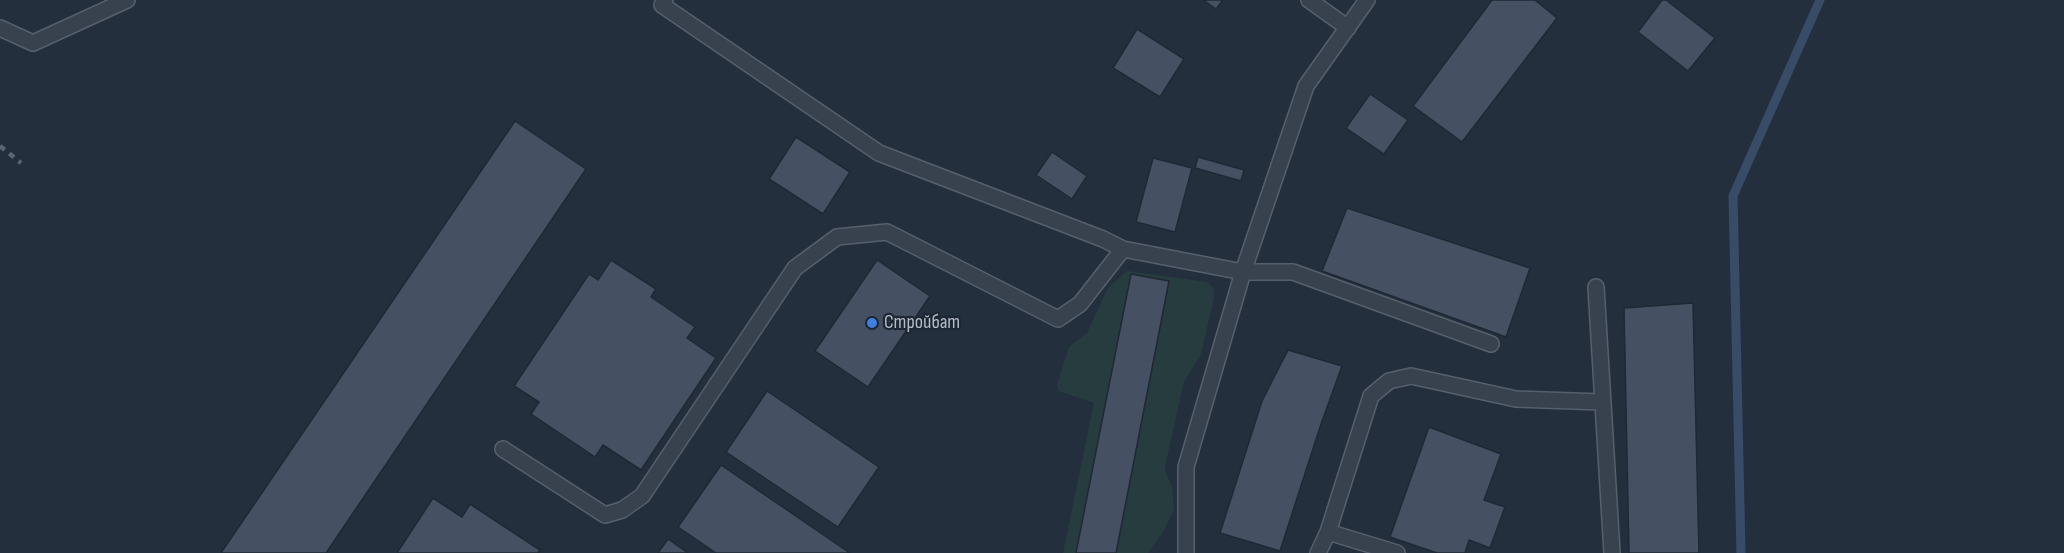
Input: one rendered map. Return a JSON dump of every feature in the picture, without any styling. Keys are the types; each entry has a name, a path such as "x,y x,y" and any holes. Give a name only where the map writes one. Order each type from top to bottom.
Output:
{"lane":[{"path":"0,28 33,43 127,0"},
{"path":"665,0 662,5 879,153 1103,239 1123,249 1243,272 1293,272 1491,344"},
{"path":"1309,0 1348,28"},
{"path":"1186,553 1186,467 1243,272 1306,86 1367,0"},
{"path":"503,449 605,515 622,510 642,496 795,268 837,237 888,232 1058,319 1080,304 1123,249"},
{"path":"1596,287 1612,553"},
{"path":"1318,553 1328,532 1371,396 1389,381 1411,376 1516,399 1602,402"},
{"path":"1328,532 1396,553"}],"green space":[{"path":"1127,271 1207,282 1213,288 1214,297 1201,354 1184,382 1166,462 1165,471 1172,487 1174,509 1163,532 1148,553 1063,553 1094,403 1059,391 1057,385 1069,347 1087,333 1108,288"}],"building":[{"path":"1203,0 1223,0 1216,9"},
{"path":"1492,0 1535,0 1557,18 1462,142 1413,106"},
{"path":"1662,0 1666,0 1715,38 1688,71 1638,32"},
{"path":"1137,29 1184,59 1160,97 1113,68"},
{"path":"1370,94 1408,120 1384,154 1346,128"},
{"path":"515,121 586,169 326,553 221,553"},
{"path":"796,137 850,172 823,214 769,179"},
{"path":"1052,152 1087,176 1072,199 1036,175"},
{"path":"1198,157 1244,170 1241,181 1195,168"},
{"path":"1153,158 1192,168 1175,232 1136,222"},
{"path":"1347,208 1530,268 1506,337 1322,271"},
{"path":"611,260 656,289 651,297 695,327 687,338 716,358 641,470 603,445 595,457 531,414 539,402 514,386 589,274 598,280"},
{"name":"Стройбат","path":"877,260 930,296 868,387 815,351"},
{"path":"1131,274 1169,281 1116,553 1076,553"},
{"path":"1693,303 1699,553 1629,553 1624,308"},
{"path":"1288,350 1342,366 1280,551 1220,533 1262,401"},
{"path":"767,391 879,467 838,527 726,452"},
{"path":"1429,427 1501,454 1484,500 1505,507 1490,548 1469,540 1465,553 1437,553 1390,537"},
{"path":"721,465 850,553 716,553 678,527"},
{"path":"433,498 462,517 470,504 540,550 538,553 397,553"},
{"path":"668,539 688,553 658,553"}],"waterway":[{"path":"1741,553 1733,196 1820,0"}],"railway":[{"path":"0,146 21,163"}],"place":[{"name":"Стройбат","path":"872,323"}]}
